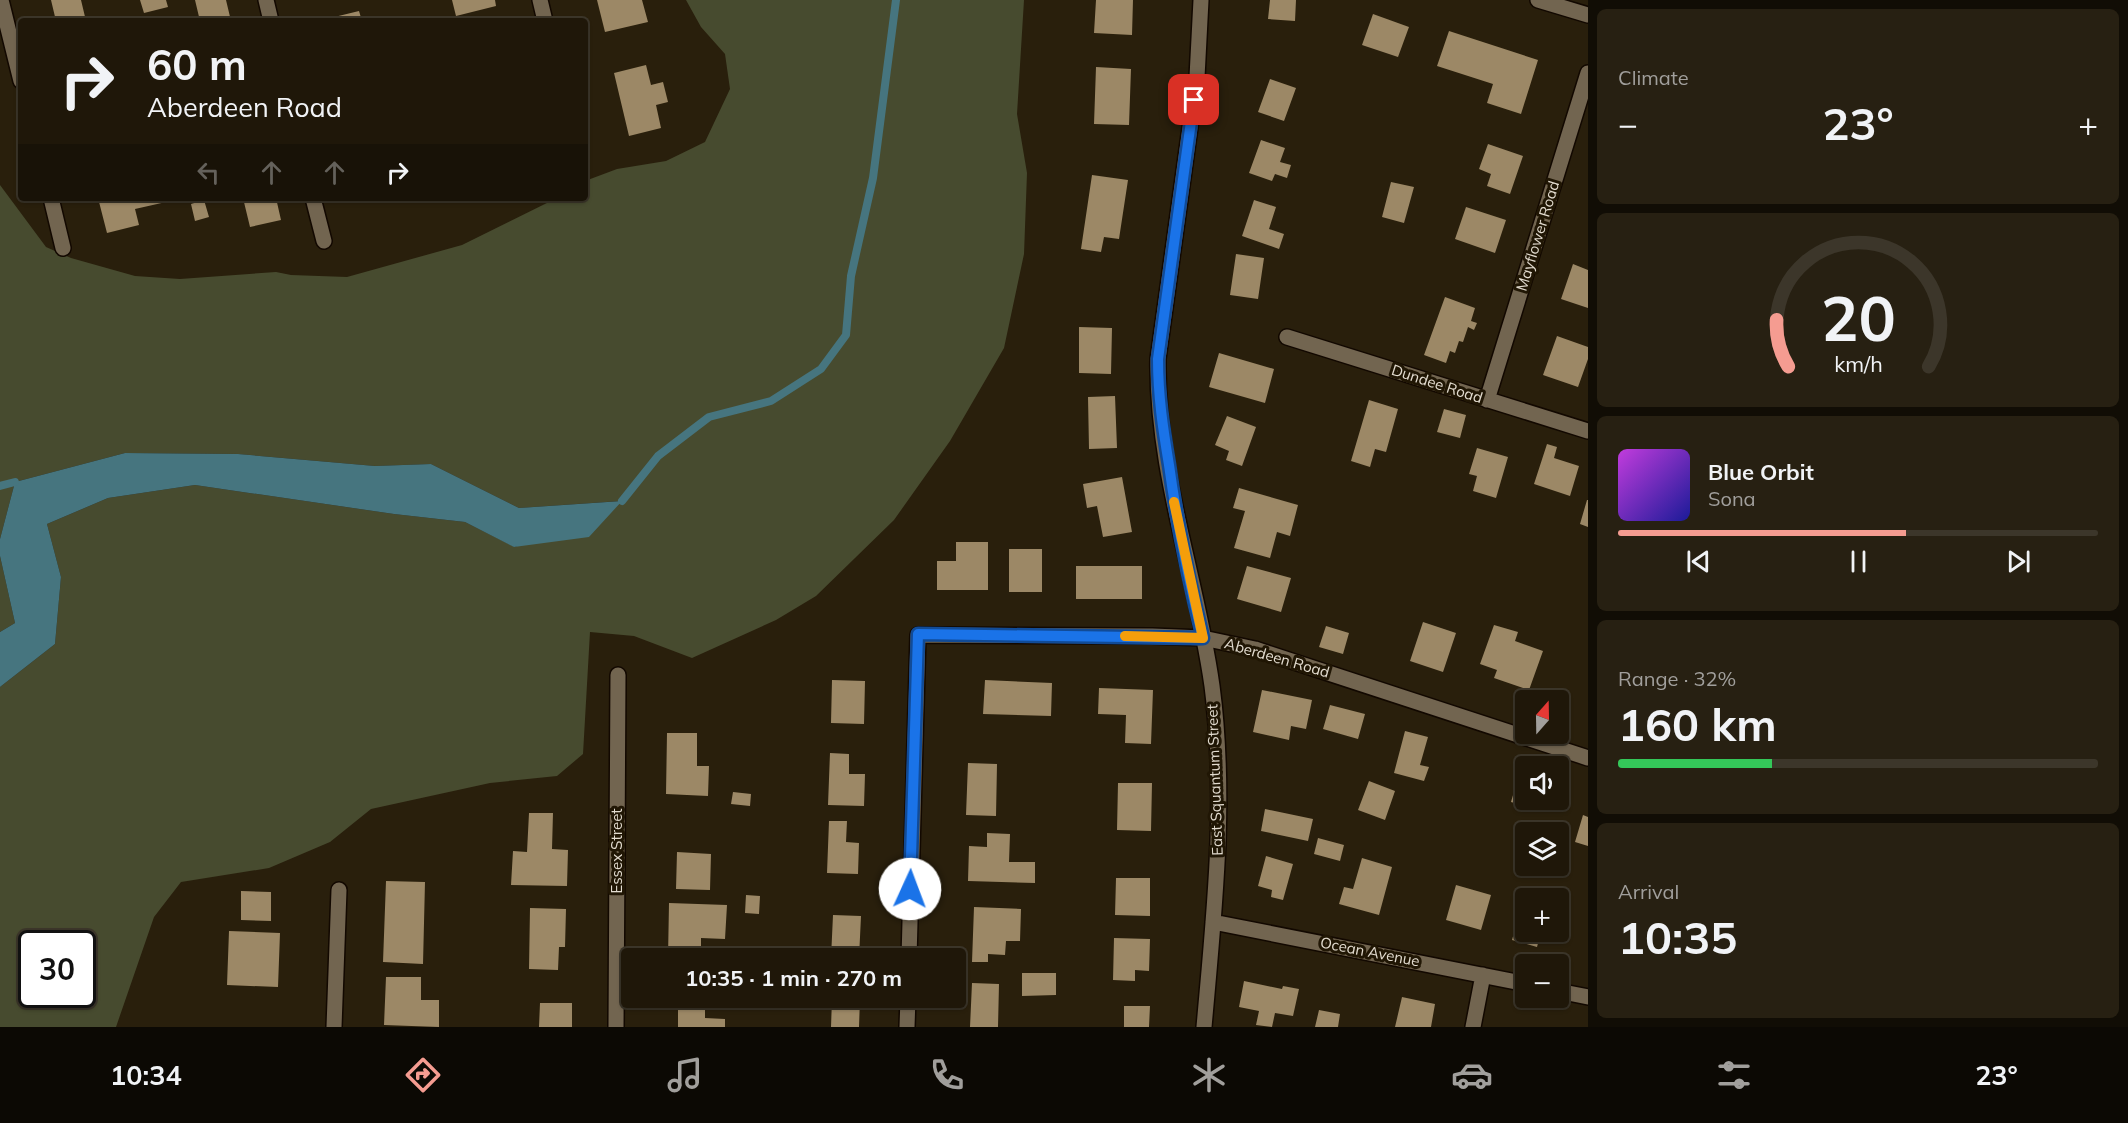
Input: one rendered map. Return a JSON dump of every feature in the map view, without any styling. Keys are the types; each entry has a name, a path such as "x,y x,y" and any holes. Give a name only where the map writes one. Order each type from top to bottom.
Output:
{"street":[{"path":"1,0 18,69"},
{"path":"266,0 270,18"},
{"path":"540,0 544,18"},
{"name":"East Squantum Street","path":"1201,0 1197,77 1158,359 1158,386 1161,425 1181,538 1212,685 1216,731 1218,862 1204,1027"},
{"path":"1538,0 1588,15"},
{"name":"Mayflower Road","path":"1487,400 1588,73"},
{"path":"52,201 63,248"},
{"path":"315,201 324,241"},
{"name":"Dundee Road","path":"1287,337 1588,431"},
{"name":"Aberdeen Road","path":"909,948 918,634 1203,638 1255,649 1588,758"},
{"name":"Essex Street","path":"616,1027 618,675"},
{"path":"334,1027 339,890"},
{"name":"Ocean Avenue","path":"1214,922 1515,982"},
{"path":"1473,1027 1483,975"},
{"path":"1569,994 1588,998"},
{"path":"907,1027 908,1008"}],"green space":[{"path":"686,0 1024,0 1017,114 1027,173 1024,254 1004,348 950,441 894,520 816,596 776,620 692,658 634,636 590,632 583,754 557,776 490,783 371,809 330,842 269,868 181,882 154,917 116,1027 0,1027 0,687 55,644 61,577 47,524 108,498 195,485 465,522 515,547 621,501 519,508 431,464 375,466 238,454 125,453 15,482 0,539 0,185 46,247 71,258 135,276 180,279 276,272 291,275 347,277 462,245 551,201 588,201 588,180 617,169 666,161 705,142 730,89 725,54 701,27"},
{"path":"0,556 15,623 0,632"}],"water":[{"path":"125,453 238,454 375,466 431,464 519,508 622,501 589,537 514,547 465,522 195,485 108,498 47,524 61,577 55,644 0,687 0,632 15,623 0,556 0,539 15,482"}],"building":[{"path":"51,0 81,0 85,18 55,18"},
{"path":"140,0 166,0 168,7 144,13"},
{"path":"195,0 226,0 230,18 199,18"},
{"path":"452,0 495,0 496,6 456,16"},
{"path":"597,0 642,0 648,22 605,32"},
{"path":"1096,0 1133,0 1132,35 1094,33"},
{"path":"1270,0 1296,0 1295,21 1268,19"},
{"path":"359,11 361,18 330,18"},
{"path":"1373,14 1409,27 1398,57 1362,45"},
{"path":"1449,31 1538,60 1521,114 1487,103 1493,84 1437,66"},
{"path":"646,65 651,85 663,82 668,102 656,105 661,128 629,136 614,73"},
{"path":"1096,67 1131,69 1129,125 1094,124"},
{"path":"1270,79 1296,88 1284,121 1258,112"},
{"path":"1261,140 1285,148 1280,162 1291,165 1287,178 1275,174 1272,181 1249,173"},
{"path":"1488,144 1523,156 1510,194 1487,186 1491,174 1479,169"},
{"path":"1092,175 1128,180 1119,239 1104,237 1101,252 1081,249"},
{"path":"1391,182 1414,187 1404,223 1382,217"},
{"path":"1254,200 1276,207 1269,229 1284,234 1279,249 1242,236"},
{"path":"99,201 166,201 135,209 139,225 107,233"},
{"path":"204,201 209,217 195,221 191,204"},
{"path":"244,201 277,201 281,220 250,227"},
{"path":"1466,207 1506,220 1495,253 1455,239"},
{"path":"1236,254 1264,258 1258,299 1230,295"},
{"path":"1573,264 1588,270 1588,308 1561,299"},
{"path":"1445,297 1475,308 1471,321 1477,323 1474,330 1468,327 1463,342 1459,341 1455,353 1450,351 1446,363 1424,355"},
{"path":"1079,327 1112,328 1111,374 1079,373"},
{"path":"1557,336 1588,347 1588,359 1578,387 1543,375"},
{"path":"1219,353 1274,369 1265,403 1209,387"},
{"path":"1115,396 1117,448 1089,449 1088,397"},
{"path":"1369,400 1398,409 1386,452 1375,449 1370,467 1351,461"},
{"path":"1444,409 1466,415 1460,438 1437,432"},
{"path":"1227,416 1256,427 1242,466 1226,460 1229,451 1215,445"},
{"path":"1547,444 1557,447 1554,458 1579,466 1570,496 1534,484"},
{"path":"1477,448 1508,457 1496,498 1473,491 1477,476 1469,474"},
{"path":"1122,477 1132,532 1103,537 1097,506 1087,508 1083,484"},
{"path":"1239,488 1298,505 1290,536 1277,532 1270,558 1234,548 1245,511 1233,508"},
{"path":"1588,500 1588,527 1580,524"},
{"path":"956,542 988,542 988,590 937,590 937,561 956,561"},
{"path":"1009,549 1042,549 1042,592 1009,592"},
{"path":"1076,566 1142,566 1142,599 1076,599"},
{"path":"1247,566 1291,578 1281,612 1237,599"},
{"path":"1423,622 1456,633 1443,672 1410,661"},
{"path":"1494,625 1518,632 1515,641 1543,651 1529,690 1494,678 1497,670 1480,664"},
{"path":"1326,626 1349,633 1343,654 1319,647"},
{"path":"832,680 865,681 864,724 831,723"},
{"path":"985,680 1052,683 1051,716 983,714"},
{"path":"1099,688 1153,690 1151,744 1125,743 1126,715 1098,714"},
{"path":"1262,690 1312,700 1306,729 1291,726 1289,740 1253,732"},
{"path":"1330,705 1365,714 1358,739 1323,729"},
{"path":"1405,731 1428,737 1420,765 1429,767 1424,781 1394,773"},
{"path":"667,733 697,733 697,766 709,766 708,796 666,794"},
{"path":"830,753 849,754 849,774 865,774 864,806 828,805"},
{"path":"968,763 997,764 996,816 966,815"},
{"path":"1369,781 1395,791 1385,820 1358,810"},
{"path":"1118,783 1152,783 1151,831 1117,830"},
{"path":"1515,788 1515,803 1511,802"},
{"path":"733,792 751,794 750,806 731,804"},
{"path":"1265,809 1313,819 1308,841 1261,831"},
{"path":"529,813 553,813 552,849 568,850 567,886 511,885 513,851 527,852"},
{"path":"1583,815 1588,817 1588,846 1575,842"},
{"path":"829,821 847,821 846,842 859,843 858,874 827,873"},
{"path":"987,833 1010,834 1009,862 1035,862 1035,883 968,881 969,846 987,847"},
{"path":"1318,838 1344,845 1340,861 1314,854"},
{"path":"677,852 711,854 710,890 676,889"},
{"path":"1266,856 1293,864 1283,900 1271,897 1272,890 1258,886"},
{"path":"1362,858 1392,867 1379,915 1339,904 1344,887 1353,889"},
{"path":"1116,878 1150,878 1150,916 1115,915"},
{"path":"386,881 425,882 423,964 383,962"},
{"path":"1456,885 1491,895 1481,930 1446,920"},
{"path":"241,891 271,892 271,921 241,920"},
{"path":"746,895 760,896 759,914 745,913"},
{"path":"669,903 727,905 725,939 701,938 701,948 668,948"},
{"path":"974,907 1021,909 1020,941 1006,941 1005,955 988,954 988,962 972,962"},
{"path":"530,908 566,909 565,947 559,947 558,970 529,969"},
{"path":"833,915 861,916 859,948 831,948"},
{"path":"229,931 280,933 278,987 227,985"},
{"path":"1114,938 1150,939 1149,971 1135,970 1135,981 1113,980"},
{"path":"1519,942 1538,942 1537,947"},
{"path":"1022,973 1056,973 1056,995 1022,996"},
{"path":"386,977 421,977 421,1000 439,1000 439,1027 384,1025"},
{"path":"1244,981 1282,989 1283,986 1299,989 1293,1016 1275,1013 1272,1027 1256,1025 1259,1011 1239,1007"},
{"path":"972,983 999,984 998,1027 970,1027"},
{"path":"1402,997 1435,1004 1431,1027 1395,1027"},
{"path":"540,1003 572,1003 572,1027 539,1027"},
{"path":"1124,1006 1150,1006 1149,1027 1124,1027"},
{"path":"678,1008 705,1008 705,1018 725,1019 725,1027 678,1027"},
{"path":"832,1008 860,1008 859,1027 831,1027"},
{"path":"1319,1010 1340,1014 1338,1027 1315,1027"}],"waterway":[{"path":"622,501 658,456 709,417 771,401 821,369 846,335 851,276 873,178 896,0"},
{"path":"0,486 15,482"}],"slow traffic":[{"path":"1125,636 1203,638 1174,502"}],"route":[{"path":"910,889 918,634 1203,638 1171,484 1159,411 1158,386 1158,359 1194,100"}]}
